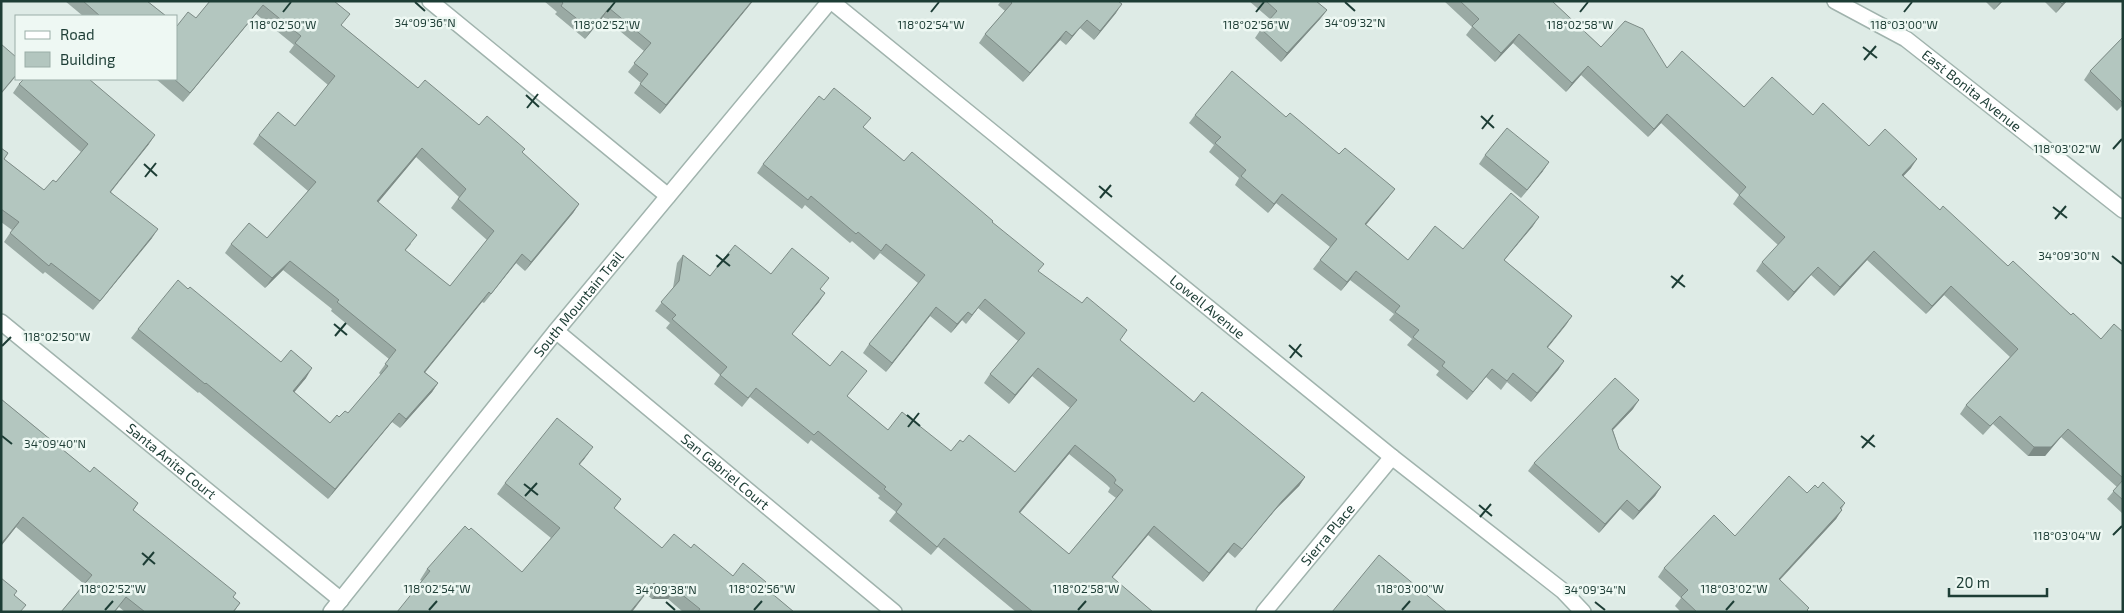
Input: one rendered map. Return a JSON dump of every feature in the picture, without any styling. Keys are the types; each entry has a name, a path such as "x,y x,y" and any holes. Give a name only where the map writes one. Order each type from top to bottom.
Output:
{"street":[{"path":"430,1 668,196"},
{"name":"South Mountain Trail","path":"331,612 556,331 830,1"},
{"name":"Lowell Avenue","path":"830,1 1392,457 1563,591 1583,612"},
{"name":"East Bonita Avenue","path":"1835,1 1906,39 2123,210"},
{"name":"Santa Anita Court","path":"1,322 341,600"},
{"name":"San Gabriel Court","path":"556,331 894,612"},
{"name":"Sierra Place","path":"1264,612 1392,457"}],"building":[{"path":"83,1 147,1 165,15 99,15"},
{"path":"210,1 334,1 350,14 341,25 418,88 425,80 479,125 487,116 525,149 522,152 579,204 531,262 522,254 491,294 489,292 424,372 438,383 406,419 399,413 335,489 138,329 178,280 188,289 190,287 281,362 291,350 312,368 293,391 330,423 337,415 339,417 345,411 348,413 388,366 385,364 396,350 337,302 339,300 290,261 272,278 231,244 249,223 267,238 316,182 259,135 278,112 295,126 335,76 295,43 301,36 263,5 190,93 175,80 178,80 178,25 188,12 196,18","holes":["422,148 466,189 458,199 494,231 450,286 405,250 417,235 377,201"]},
{"path":"561,1 752,1 666,105 640,84 648,74 634,63 651,43 609,8 591,30 561,6 563,3"},
{"path":"1010,1 1118,1 1122,4 1100,31 1087,20 1072,36 1066,31 1030,73 985,34 1012,3"},
{"path":"1266,1 1316,1 1327,10 1287,53 1261,29 1277,11"},
{"path":"1460,1 1552,1 1601,47 1625,21 1643,29 1667,68 1682,51 1744,107 1772,77 1813,115 1823,103 1869,146 1885,129 1917,159 1902,175 1940,210 1943,206 2008,266 2013,261 2071,315 2073,313 2101,339 2114,324 2123,332 2123,478 2068,429 2051,447 2034,447 2000,416 1990,426 1966,405 2018,349 1951,286 1932,306 1874,251 1840,287 1818,267 1794,292 1762,262 1785,237 1739,195 1746,187 1667,114 1654,129 1588,66 1572,83 1519,34 1501,53 1472,26 1479,19"},
{"path":"2123,37 2123,103 2090,71"},
{"path":"1,44 15,56 15,76 1,93"},
{"path":"1232,71 1286,117 1290,113 1339,154 1345,148 1395,189 1365,224 1408,260 1435,226 1463,249 1511,193 1539,217 1504,260 1572,316 1547,347 1564,361 1537,393 1513,373 1507,381 1492,369 1473,392 1442,366 1445,362 1413,337 1419,330 1395,312 1400,306 1356,271 1347,282 1320,260 1337,239 1282,194 1274,204 1241,176 1246,170 1215,143 1221,137 1195,115"},
{"path":"23,80 90,80 155,135 110,192 158,229 100,301 51,263 49,266 10,233 19,222 1,209 1,148 8,153 4,159 44,190 53,180 56,182 88,144 19,84"},
{"path":"834,88 871,118 863,127 904,161 912,152 992,222 1044,264 1038,271 1082,303 1087,297 1127,330 1120,340 1194,402 1202,392 1305,477 1282,501 1242,549 1234,543 1209,573 1154,526 1112,577 1153,612 1033,612 944,538 937,547 896,512 902,504 884,489 886,487 818,431 814,435 756,388 748,398 720,375 727,367 672,319 676,315 661,302 679,281 683,255 710,276 735,245 771,274 792,248 829,278 820,289 825,293 792,334 830,366 842,351 867,371 847,396 888,430 902,412 951,451 960,440 963,442 969,435 1015,472 1077,400 1038,368 1015,395 990,374 1025,333 985,299 972,315 968,312 957,324 936,307 892,363 869,344 925,275 886,244 881,251 858,232 856,234 811,196 808,200 763,164 819,96 824,100","holes":["1075,445 1116,480 1114,483 1123,490 1069,554 1019,512"]},
{"path":"1507,128 1549,162 1527,190 1485,155"},
{"path":"1615,378 1639,400 1612,429 1619,449 1661,487 1639,511 1627,500 1605,524 1534,463"},
{"path":"1,399 90,472 94,467 138,503 133,510 236,593 233,597 240,603 233,612 145,612 126,597 114,612 61,612 92,575 23,517 1,544"},
{"path":"557,418 593,447 579,464 621,499 614,508 662,548 674,534 691,548 694,544 733,576 743,563 766,582 763,586 794,612 698,612 700,609 675,589 660,588 654,583 630,612 397,612 430,571 427,569 465,526 469,530 471,528 522,572 560,528 505,483"},
{"path":"1789,476 1807,493 1815,485 1818,488 1823,482 1845,503 1840,508 1842,510 1779,579 1809,608 1807,610 1809,612 1697,612 1681,597 1688,590 1664,568 1714,515 1735,536"},
{"path":"2123,480 2123,500 2113,491"},
{"path":"1379,555 1447,612 1332,612"},
{"path":"1,578 17,591 14,595 26,605 20,612 1,612"}]}
